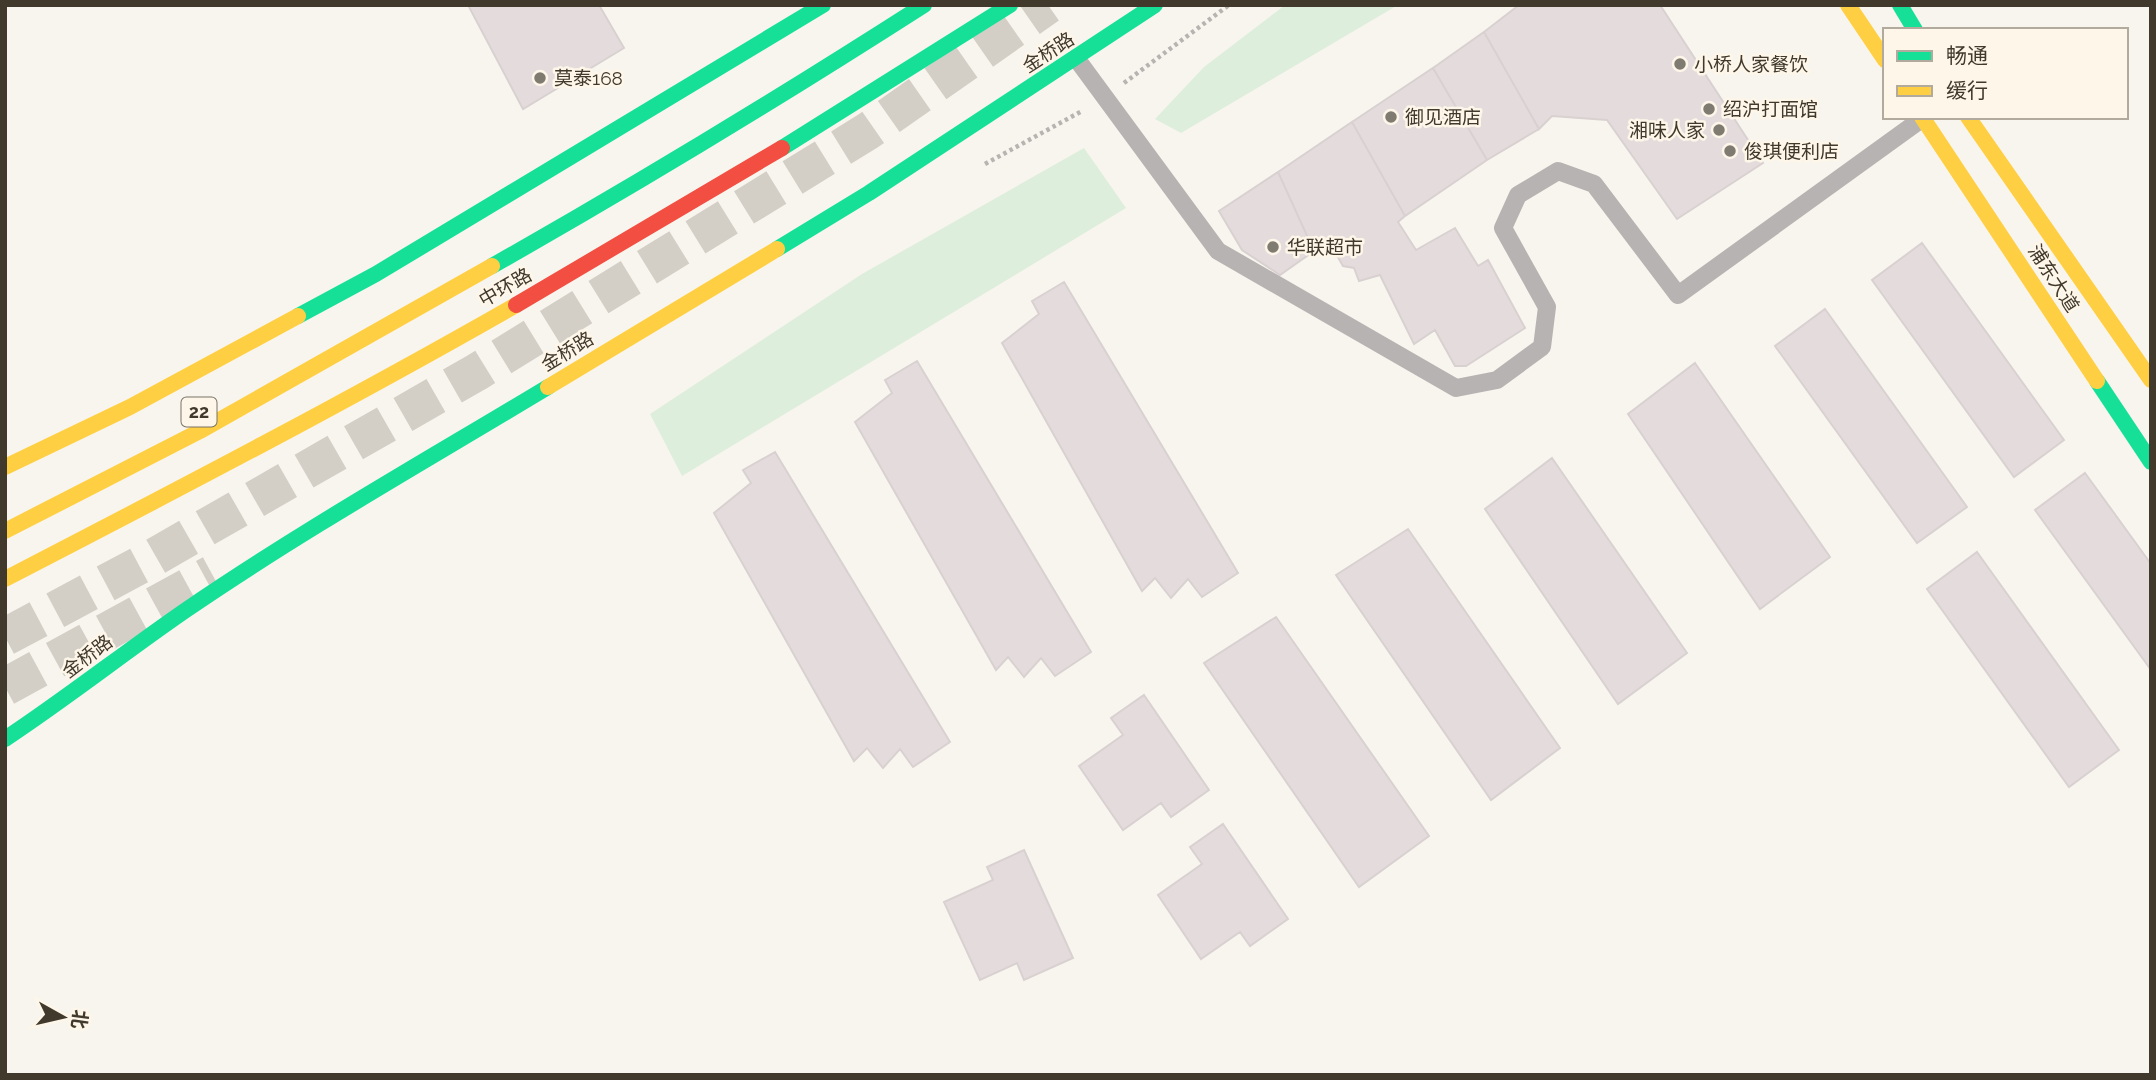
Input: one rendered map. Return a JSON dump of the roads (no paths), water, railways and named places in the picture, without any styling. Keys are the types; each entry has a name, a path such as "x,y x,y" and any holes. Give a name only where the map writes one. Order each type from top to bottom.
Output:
{"main road":[{"path":"5,467 130,407 376,274 823,5"},
{"path":"5,531 200,431 588,212 778,98 924,5"},
{"name":"中环路","path":"5,579 415,363 576,271 801,136 1010,5"},
{"name":"金桥路","path":"5,739 48,711 186,610 262,560 869,192 1155,5"},
{"path":"1848,5 1883,57"},
{"path":"1900,5 1913,28"},
{"name":"浦东大道","path":"1924,119 2151,463"},
{"name":"浦东大道","path":"1969,119 2151,380"},
{"name":"22","path":"206,409 394,323"}],"lane":[{"path":"1076,58 1218,251 1456,388 1497,380 1542,347 1548,307 1503,228 1518,195 1559,171 1594,184 1678,295 1922,119"}],"tunnel":[{"path":"5,637 142,564 477,372 868,131 1048,5"},
{"path":"5,687 212,574"}],"place":[{"name":"小桥人家餐饮","path":"1680,64"},
{"name":"莫泰168","path":"540,78"},
{"name":"绍沪打面馆","path":"1709,109"},
{"name":"御见酒店","path":"1391,117"},
{"name":"湘味人家","path":"1719,130"},
{"name":"俊琪便利店","path":"1730,151"},
{"name":"华联超市","path":"1273,247"}]}
